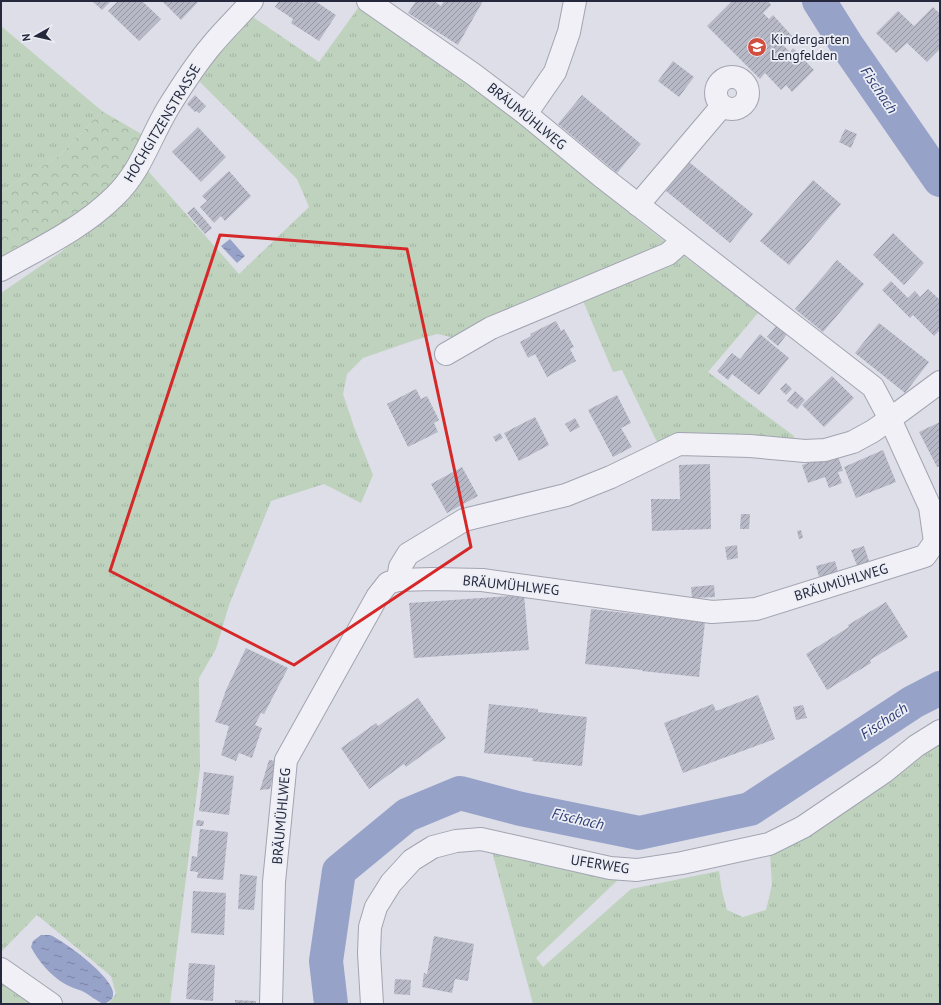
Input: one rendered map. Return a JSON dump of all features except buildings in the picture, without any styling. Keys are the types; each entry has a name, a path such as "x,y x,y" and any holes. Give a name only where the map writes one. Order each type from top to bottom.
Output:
{"street":[{"name":"HOCHGITZENSTRASSE","path":"1,270 85,222 116,196 131,178 146,153 161,120 184,82 211,46 252,1"},
{"name":"BRÄUMÜHLWEG","path":"271,1004 274,882 286,760 377,597 388,583 398,580 482,580 712,612 756,609 925,556 935,542 930,507 890,419 874,388 601,176 526,114 473,74 368,1"},
{"path":"526,114 555,72 569,32 575,1"},
{"path":"638,205 722,106"},
{"path":"446,354 491,328 668,254 677,246 680,238"},
{"path":"398,580 400,568 408,554 464,520 566,496 611,477 679,444 750,446 805,451 825,450 853,442 874,431 940,382"},
{"name":"UFERWEG","path":"372,1004 369,953 370,927 376,907 391,882 412,860 433,847 456,841 481,839 610,868 637,870 682,863 769,844 803,827 884,772 916,746 940,731"},
{"path":"1,969 52,1004"}],"highlighted area":[{"path":"220,235 407,249 471,547 294,665 110,571"}],"green space":[{"path":"361,4 444,62 645,226 758,313 708,372 794,436 792,443 659,446 622,370 613,372 576,284 451,337 437,334 363,358 347,374 343,394 373,475 361,503 324,484 271,501 229,605 216,649 199,678 200,768 170,1004 108,1004 116,994 111,976 37,915 1,952 1,293 61,252 94,221 125,197 148,171 239,274 309,207 297,179 194,76 247,13 319,62"},
{"path":"1,26 102,111 60,155 1,192"},
{"path":"102,111 143,135 122,186 1,270 1,192 60,155"},
{"path":"940,739 940,1004 533,1004 490,844 623,875 536,958 543,967 631,889 719,871 727,910 743,917 766,910 772,885 770,853"},
{"path":"1,976 39,1004 1,1004"}],"water":[{"path":"230,239 245,256 237,263 221,246"},
{"path":"41,935 50,935 57,938 77,952 99,971 107,980 112,989 113,996 111,1000 104,1004 101,1003 82,991 60,981 50,972 37,958 31,947 33,941"}],"waterway":[{"name":"Fischach","path":"819,1 848,47 940,180"},
{"name":"Fischach","path":"331,1004 326,961 339,871 407,815 460,793 521,809 639,833 750,809 913,702 940,688"}],"place":[{"name":"Kindergarten Lengfelden","path":"757,47"}]}
